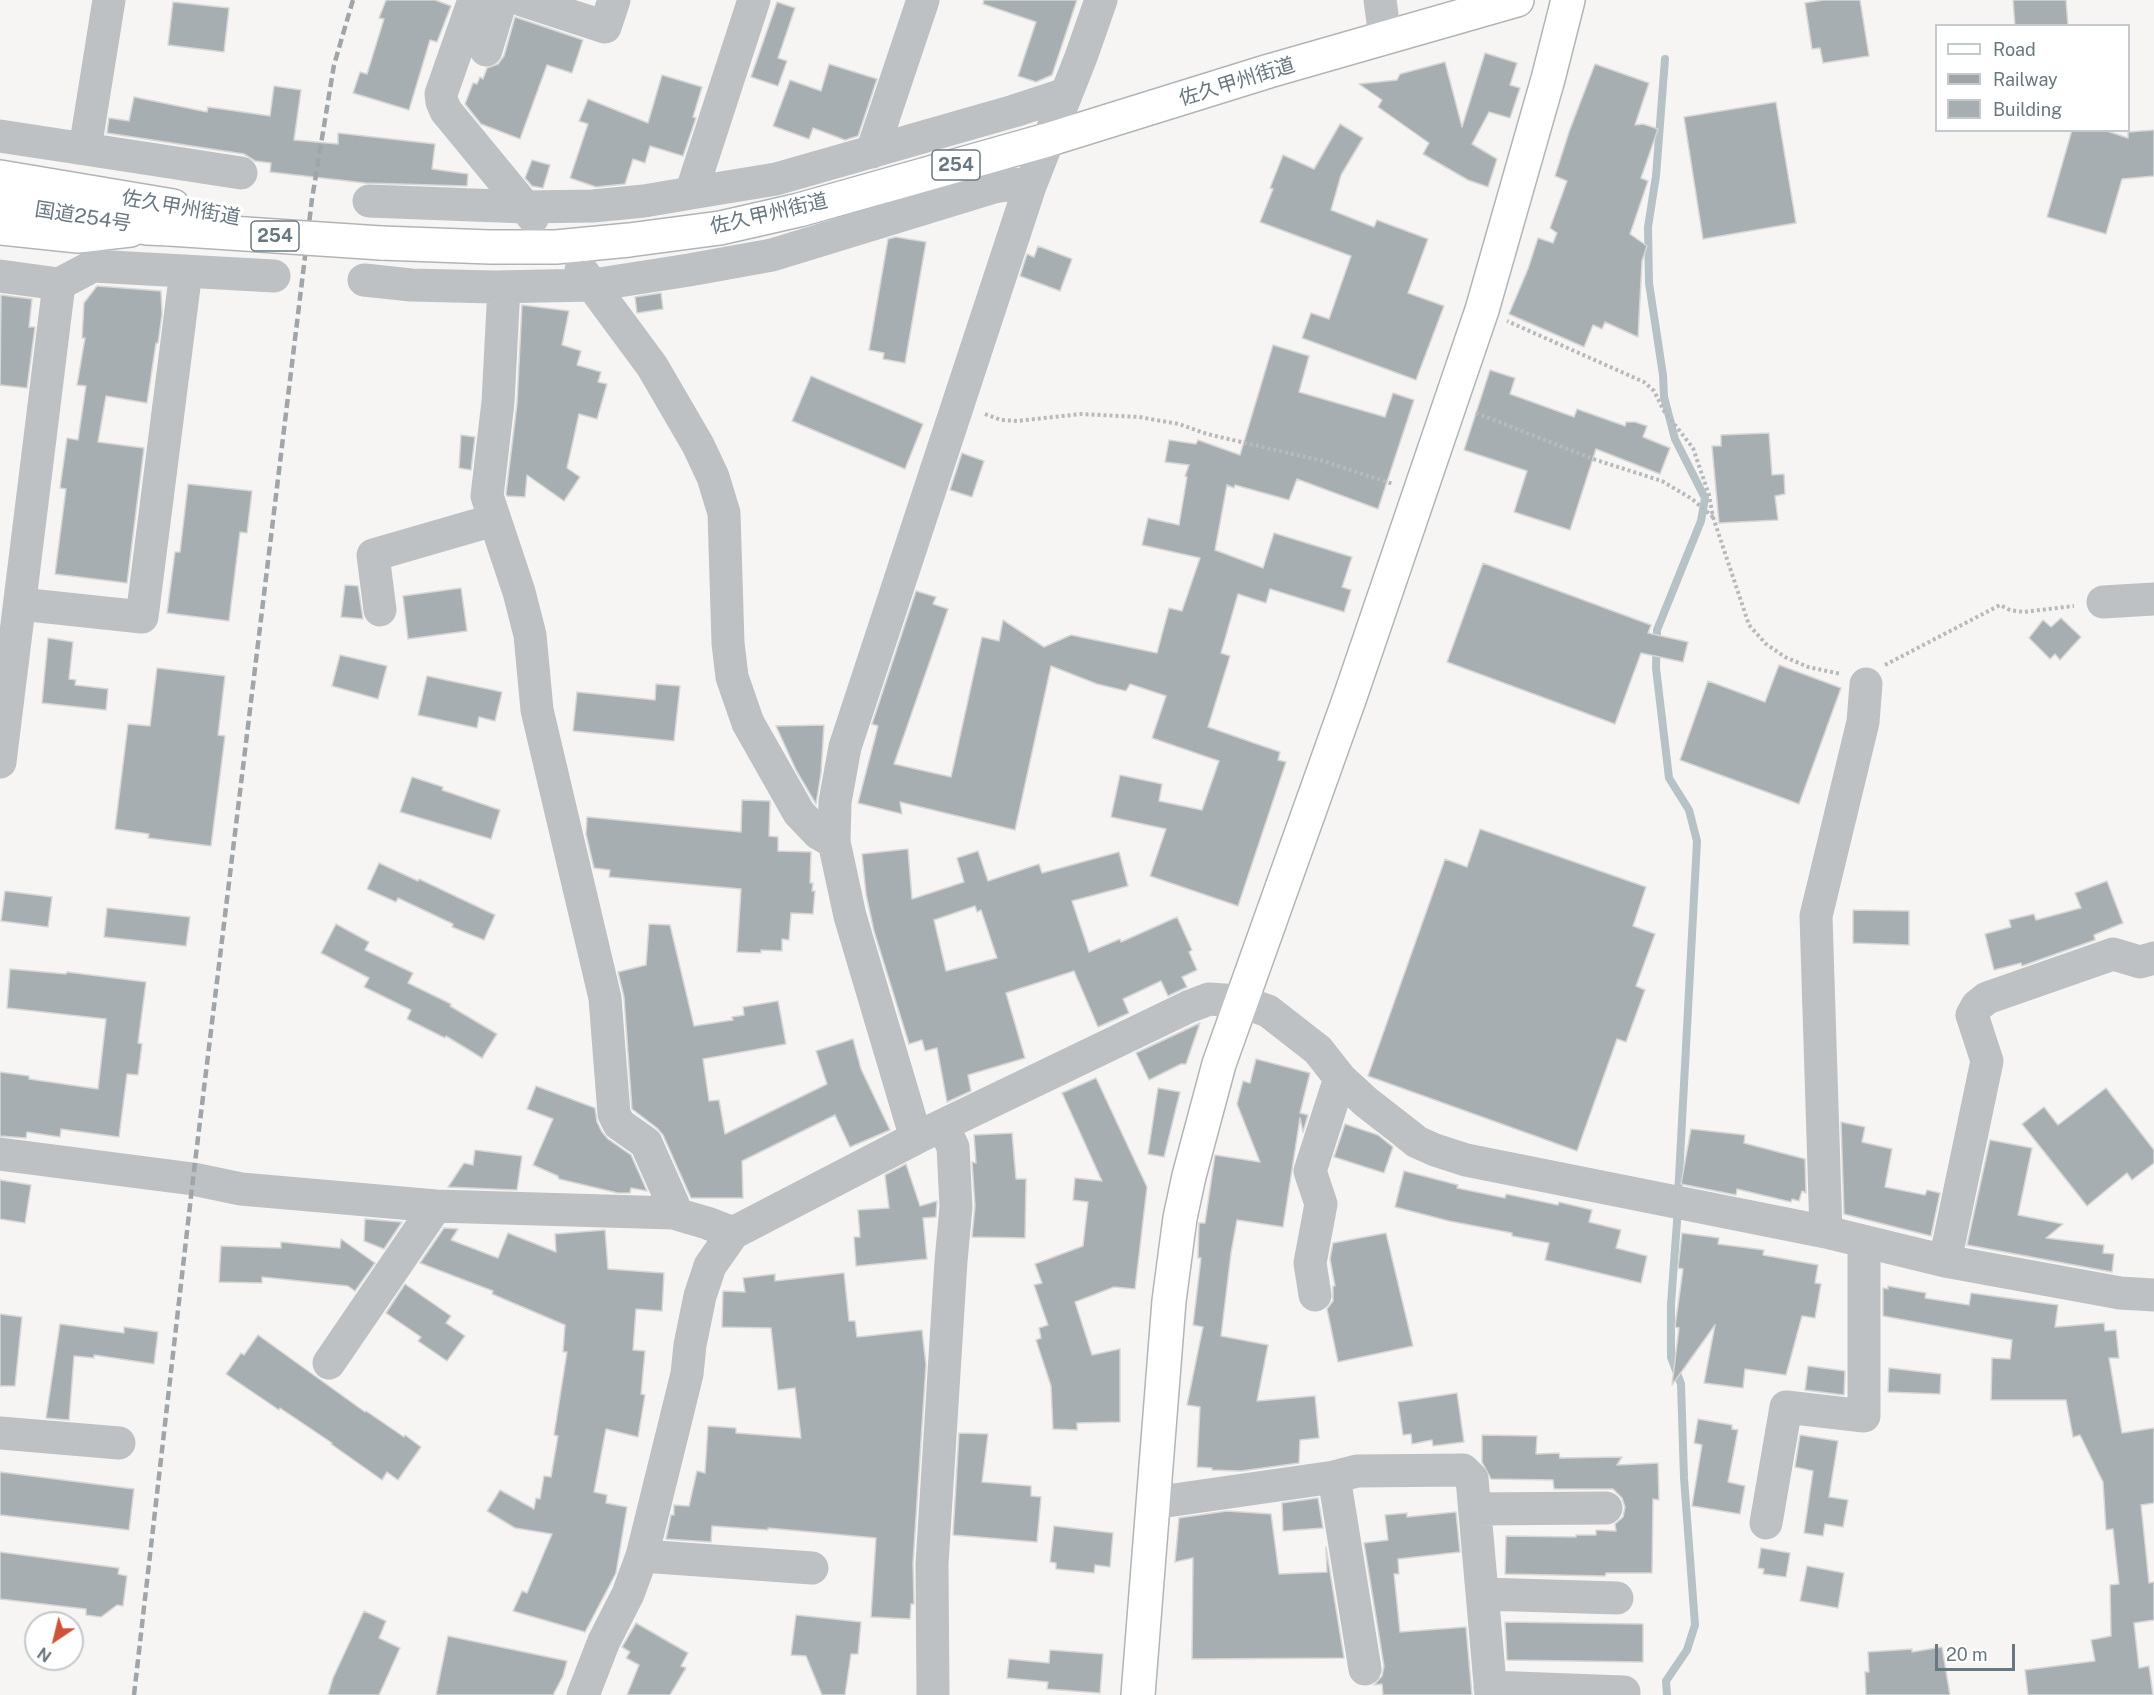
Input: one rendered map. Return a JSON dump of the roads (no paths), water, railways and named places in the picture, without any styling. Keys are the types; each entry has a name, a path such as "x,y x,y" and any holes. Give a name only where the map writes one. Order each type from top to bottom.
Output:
{"main road":[{"name":"佐久甲州街道","path":"0,177 163,221 381,243 556,247 720,228 799,210 1047,140 1269,71 1517,0"},
{"path":"1138,1695 1169,1301 1180,1218 1189,1176 1219,1064 1240,1001 1297,848 1482,310 1548,79 1568,0"},
{"name":"国道254号","path":"0,203 163,221"},
{"path":"0,228 78,236 163,221"}],"street":[{"path":"85,149 109,0"},
{"path":"474,0 441,94 442,102 446,111 531,214"},
{"path":"486,50 501,0"},
{"path":"522,0 605,27 614,0"},
{"path":"691,193 754,0"},
{"path":"872,152 923,0"},
{"path":"933,1695 932,1564 956,1207 953,1147 930,1132 850,916 834,842 835,802 845,747 1030,186 1101,0"},
{"path":"1380,0 1385,38"},
{"path":"369,201 531,214 644,201 776,179 1066,94"},
{"path":"0,136 240,172"},
{"path":"364,280 411,285 504,287 586,277 689,270 772,255 994,187 1013,184 1030,186"},
{"path":"0,276 59,284 93,266 274,276"},
{"path":"20,604 142,617 186,271"},
{"path":"586,277 652,366 698,445 713,477 724,513 728,643 732,677 748,723 799,813 818,833 834,842"},
{"path":"0,762 8,637 20,604 59,284"},
{"path":"504,287 498,402 487,496 531,635 537,710 605,998 614,1114 619,1124 646,1143 673,1204 673,1213"},
{"path":"380,610 373,555 494,520"},
{"path":"2103,602 2154,599"},
{"path":"1826,1232 1816,916 1863,722 1865,676"},
{"path":"1945,1261 1987,1061 1972,1016 1977,1006 1987,998 2113,954 2140,962 2154,958"},
{"path":"583,1695 604,1641 628,1594 642,1556 687,1374 690,1345 700,1296 710,1266 733,1233 930,1132 1188,1007 1209,999 1240,1001 1268,1011 1318,1050 1340,1078 1366,1102 1417,1142 1466,1160 1826,1232 1945,1261 2120,1293 2154,1295"},
{"path":"1315,1295 1310,1263 1321,1204 1310,1171 1340,1078"},
{"path":"0,1154 193,1179 242,1189 436,1206 673,1213 733,1233"},
{"path":"329,1364 436,1206"},
{"path":"1766,1523 1786,1407 1864,1416 1864,1242"},
{"path":"0,1433 119,1443"},
{"path":"1153,1503 1334,1477 1357,1471 1463,1470 1472,1479 1491,1691 1624,1692"},
{"path":"1334,1477 1365,1669"},
{"path":"1475,1509 1606,1508"},
{"path":"642,1556 812,1568"},
{"path":"1483,1594 1617,1598"}],"waterway":[{"path":"1665,59 1656,176 1648,227 1649,283 1663,375 1664,397 1675,439 1705,498 1701,521 1657,630 1656,668 1669,778 1689,810 1697,841 1678,1196"},
{"path":"1667,1695 1666,1681 1687,1650 1695,1625 1684,1478 1681,1384 1671,1357 1671,1304 1678,1208"}],"railway":[{"path":"134,1695 193,1179 312,199 334,65 353,0"}]}
